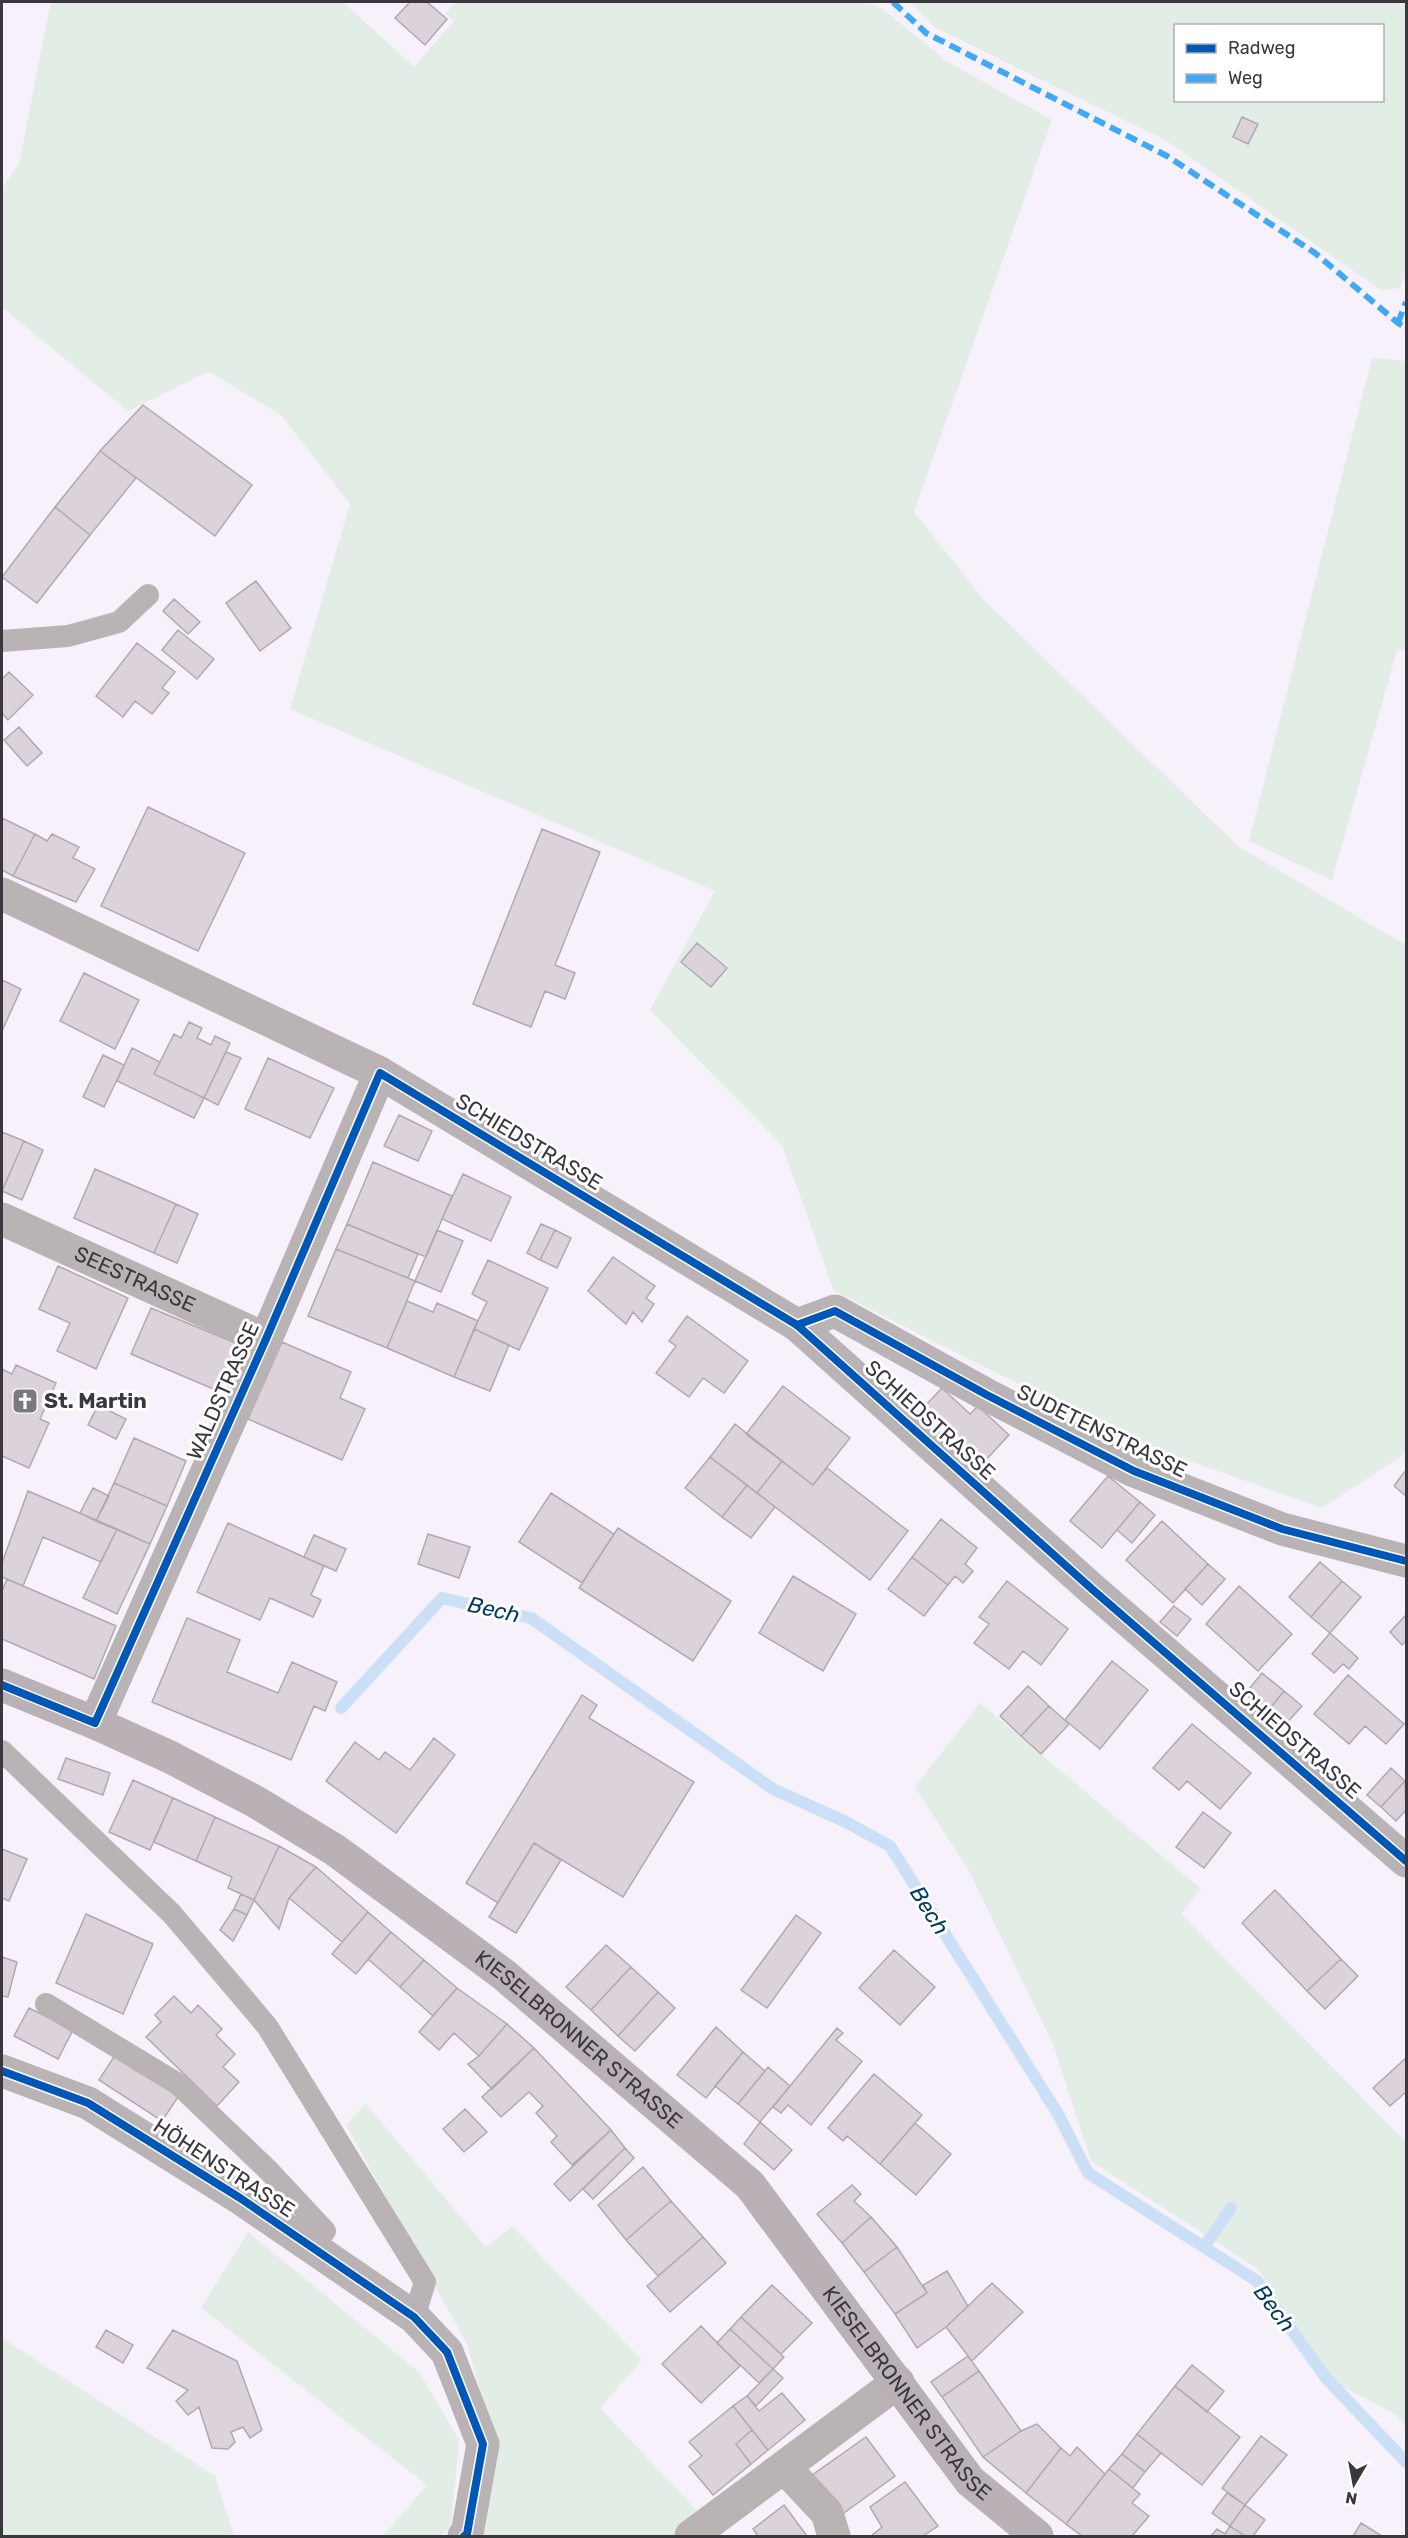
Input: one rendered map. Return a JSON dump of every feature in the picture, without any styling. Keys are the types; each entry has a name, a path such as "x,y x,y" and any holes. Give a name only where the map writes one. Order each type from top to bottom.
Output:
{"main road":[{"name":"KIESELBRONNER STRASSE","path":"2,1685 170,1757 237,1792 335,1850 503,1974 750,2185 970,2481 1037,2536"}],"street":[{"name":"SCHIEDSTRASSE","path":"2,894 380,1073 797,1325 1102,1598 1407,1861"},
{"name":"WALDSTRASSE","path":"95,1723 266,1339 380,1073"},
{"name":"SEESTRASSE","path":"2,1219 266,1339"},
{"name":"SUDETENSTRASSE","path":"797,1325 835,1311 987,1395 1134,1471 1282,1529 1407,1561"},
{"name":"HÖHENSTRASSE","path":"2,2071 88,2103 240,2198 414,2317 447,2352 483,2444 467,2534 464,2536"},
{"path":"691,2536 898,2382"},
{"path":"784,2467 826,2513 834,2536"}],"lane":[{"path":"2,641 68,636 119,622 148,595"},
{"path":"2,1751 172,1914 267,2026 425,2283 414,2317"},
{"path":"45,2004 178,2084 268,2170 325,2231 311,2247"}],"shaded area":[{"path":"51,2 343,2 414,67 454,21 445,14 456,2 866,2 880,7 948,62 1052,120 914,512 984,600 1239,847 1406,945 1406,1453 1322,1508 1128,1439 834,1291 782,1145 650,1010 715,891 290,709 350,504 281,415 208,371 128,411 2,307 2,188 19,164"},
{"path":"909,2 1403,2 1406,4 1406,274 1400,288 1381,290 1165,140 936,28"},
{"path":"1372,358 1406,361 1406,651 1397,650 1332,880 1249,841"},
{"path":"980,1703 1201,1889 1181,1914 1406,2142 1406,2427 1395,2414 1326,2378 1258,2269 1091,2161 1053,2044 969,1871 915,1787"},
{"path":"366,2104 486,2247 512,2226 642,2360 600,2408 703,2517 677,2536 481,2536 497,2451 467,2344 346,2125"},
{"path":"248,2232 420,2373 459,2440 451,2525 440,2536 383,2536 427,2485 201,2308"},
{"path":"2,2338 215,2476 234,2536 2,2536"}],"building":[{"path":"410,2 427,2 447,19 425,45 395,18"},
{"path":"1242,117 1258,124 1248,144 1233,137"},
{"path":"143,405 252,485 215,536 100,451"},
{"path":"100,451 136,478 90,535 55,507"},
{"path":"55,507 90,535 37,603 2,577"},
{"path":"256,581 291,628 260,651 226,603"},
{"path":"174,599 200,622 188,634 163,611"},
{"path":"178,630 214,659 197,679 162,650"},
{"path":"137,643 175,672 162,688 169,693 152,714 135,701 123,717 96,696"},
{"path":"9,672 33,695 8,720 2,713 2,679"},
{"path":"19,727 42,753 27,766 4,740"},
{"path":"148,807 245,853 198,951 101,906"},
{"path":"2,818 35,834 13,876 2,870"},
{"path":"542,829 600,852 555,965 575,973 565,999 545,991 531,1027 473,1004"},
{"path":"35,834 47,841 52,834 79,847 73,858 95,869 76,902 13,876"},
{"path":"697,943 727,968 711,987 681,962"},
{"path":"84,973 139,1000 115,1049 60,1021"},
{"path":"2,980 21,989 2,1031"},
{"path":"189,1022 202,1028 197,1038 211,1045 215,1036 230,1043 204,1098 154,1074 174,1034 181,1038"},
{"path":"132,1048 160,1062 154,1074 204,1098 194,1118 117,1081"},
{"path":"226,1052 241,1058 218,1105 204,1098"},
{"path":"103,1055 124,1065 104,1107 83,1097"},
{"path":"268,1058 334,1088 310,1138 245,1109"},
{"path":"399,1115 432,1131 418,1161 384,1146"},
{"path":"2,1132 24,1141 2,1191"},
{"path":"24,1141 43,1150 22,1200 2,1191"},
{"path":"373,1162 452,1196 426,1257 347,1224"},
{"path":"95,1169 176,1204 154,1253 74,1218"},
{"path":"463,1174 511,1197 491,1241 442,1219"},
{"path":"176,1204 198,1214 177,1263 154,1253"},
{"path":"347,1224 418,1254 408,1278 336,1249"},
{"path":"541,1224 555,1230 540,1260 527,1253"},
{"path":"437,1230 463,1241 441,1292 415,1281"},
{"path":"555,1230 571,1238 557,1268 540,1260"},
{"path":"336,1249 415,1281 387,1348 308,1316"},
{"path":"613,1257 655,1286 646,1298 654,1304 642,1322 633,1312 626,1324 588,1291"},
{"path":"488,1260 548,1288 519,1350 474,1329 487,1302 472,1294"},
{"path":"58,1266 128,1298 96,1369 57,1351 70,1323 39,1309"},
{"path":"407,1301 433,1312 437,1303 478,1321 454,1377 387,1348"},
{"path":"151,1308 238,1344 218,1391 131,1354"},
{"path":"687,1316 748,1361 724,1393 703,1378 689,1397 656,1373 676,1346 669,1341"},
{"path":"474,1329 509,1345 490,1391 454,1377"},
{"path":"282,1342 351,1372 340,1398 365,1409 342,1460 248,1419"},
{"name":"St. Martin","path":"16,1365 56,1383 40,1419 49,1423 29,1468 2,1456 2,1369 12,1374"},
{"path":"783,1386 850,1438 813,1485 746,1434"},
{"path":"942,1388 970,1414 978,1406 1009,1435 984,1462 924,1407"},
{"path":"98,1405 126,1419 116,1439 88,1425"},
{"path":"735,1424 782,1461 757,1493 710,1457"},
{"path":"134,1438 186,1461 167,1506 114,1483"},
{"path":"710,1457 747,1485 722,1517 685,1488"},
{"path":"782,1461 813,1485 827,1468 908,1531 870,1580 757,1493"},
{"path":"1406,1470 1406,1496 1394,1486"},
{"path":"1108,1476 1140,1502 1102,1548 1070,1521"},
{"path":"114,1483 167,1506 150,1544 96,1521"},
{"path":"747,1485 775,1507 751,1538 722,1517"},
{"path":"93,1488 109,1496 96,1521 80,1513"},
{"path":"28,1491 117,1529 101,1562 43,1537 23,1586 2,1577 2,1563"},
{"path":"551,1493 614,1534 582,1583 519,1542"},
{"path":"1140,1502 1155,1515 1132,1543 1117,1530"},
{"path":"941,1519 977,1548 965,1564 973,1571 963,1583 955,1576 948,1585 912,1557"},
{"path":"1162,1521 1208,1564 1173,1603 1126,1560"},
{"path":"228,1523 324,1566 311,1595 321,1600 313,1617 270,1598 260,1620 197,1592"},
{"path":"618,1528 731,1601 693,1661 579,1588"},
{"path":"117,1529 150,1544 117,1614 83,1598"},
{"path":"428,1534 470,1547 459,1578 418,1564"},
{"path":"314,1535 346,1549 336,1571 304,1557"},
{"path":"912,1557 948,1585 924,1616 888,1589"},
{"path":"1320,1562 1342,1581 1311,1617 1289,1597"},
{"path":"1208,1564 1225,1579 1202,1605 1185,1589"},
{"path":"793,1576 856,1614 823,1671 759,1633"},
{"path":"7,1579 116,1626 94,1679 2,1639 2,1591"},
{"path":"1007,1581 1068,1629 1041,1665 1023,1651 1009,1669 974,1643 989,1624 979,1617"},
{"path":"1342,1581 1361,1597 1330,1633 1311,1617"},
{"path":"1239,1586 1292,1634 1258,1671 1206,1624"},
{"path":"1174,1606 1191,1619 1177,1636 1160,1622"},
{"path":"1406,1615 1406,1641 1402,1645 1390,1632"},
{"path":"187,1618 240,1640 227,1672 278,1693 292,1662 337,1682 325,1711 314,1706 291,1760 152,1702"},
{"path":"1330,1633 1358,1658 1349,1669 1343,1664 1334,1673 1312,1654"},
{"path":"1112,1661 1148,1690 1100,1749 1065,1720"},
{"path":"1262,1673 1284,1691 1267,1712 1245,1694"},
{"path":"1348,1675 1404,1724 1386,1744 1365,1726 1349,1744 1314,1714"},
{"path":"1028,1686 1049,1706 1021,1736 1000,1716"},
{"path":"1284,1691 1302,1706 1284,1726 1267,1712"},
{"path":"582,1695 597,1705 589,1718 694,1782 623,1897 534,1843 498,1903 466,1883"},
{"path":"1049,1706 1069,1724 1041,1754 1021,1736"},
{"path":"1192,1724 1251,1773 1220,1809 1187,1781 1179,1790 1153,1768"},
{"path":"434,1738 455,1755 396,1833 326,1781 355,1742 379,1760 385,1752 410,1770"},
{"path":"66,1758 110,1773 103,1795 58,1779"},
{"path":"1391,1768 1405,1781 1381,1807 1367,1795"},
{"path":"133,1780 173,1798 150,1850 109,1832"},
{"path":"1405,1781 1406,1810 1396,1821 1381,1807"},
{"path":"173,1798 215,1817 196,1861 154,1842"},
{"path":"1203,1812 1231,1833 1204,1868 1176,1847"},
{"path":"215,1817 279,1846 254,1900 228,1888 232,1877 196,1861"},
{"path":"534,1843 561,1860 516,1933 489,1917"},
{"path":"279,1846 316,1867 289,1898 279,1929 254,1900"},
{"path":"2,1849 27,1859 9,1901 2,1898"},
{"path":"316,1867 368,1912 342,1942 289,1898"},
{"path":"1275,1890 1341,1959 1307,1991 1242,1923"},
{"path":"241,1894 254,1900 247,1915 234,1909"},
{"path":"234,1909 247,1915 233,1941 220,1930"},
{"path":"368,1912 391,1932 356,1974 332,1954"},
{"path":"86,1914 153,1944 123,2014 56,1983"},
{"path":"796,1915 821,1933 767,2008 741,1990"},
{"path":"391,1932 424,1960 400,1987 368,1959"},
{"path":"606,1945 631,1967 591,2010 566,1987"},
{"path":"894,1950 935,1987 900,2025 859,1988"},
{"path":"2,1957 17,1962 8,1997 2,1996"},
{"path":"1341,1959 1358,1976 1325,2009 1307,1991"},
{"path":"424,1960 457,1988 433,2016 400,1987"},
{"path":"631,1967 658,1992 618,2036 591,2010"},
{"path":"457,1988 507,2024 479,2056 454,2033 439,2050 419,2032"},
{"path":"658,1992 675,2008 635,2051 618,2036"},
{"path":"174,1996 191,2013 198,2005 222,2029 216,2035 235,2054 223,2067 239,2082 217,2106 146,2037 161,2022 155,2015"},
{"path":"29,2008 73,2030 58,2059 14,2036"},
{"path":"507,2024 534,2048 492,2089 468,2064 479,2056"},
{"path":"716,2027 743,2052 706,2098 677,2075"},
{"path":"837,2028 843,2033 836,2040 862,2061 811,2125 788,2105 781,2113 773,2107"},
{"path":"534,2048 611,2130 572,2165 551,2142 557,2136 536,2113 543,2106 529,2092 501,2117 482,2097"},
{"path":"117,2052 180,2094 162,2121 99,2080"},
{"path":"743,2052 765,2071 738,2104 715,2086"},
{"path":"1406,2058 1406,2092 1390,2106 1373,2088"},
{"path":"768,2067 790,2086 760,2122 738,2104"},
{"path":"874,2074 922,2115 880,2164 847,2136 843,2141 828,2128"},
{"path":"465,2109 487,2132 464,2152 443,2129"},
{"path":"760,2122 792,2150 774,2170 744,2144"},
{"path":"915,2123 951,2154 916,2195 880,2164"},
{"path":"611,2130 625,2148 570,2201 554,2184"},
{"path":"625,2148 634,2158 593,2199 583,2189"},
{"path":"643,2167 671,2201 626,2240 598,2205"},
{"path":"852,2185 861,2194 854,2201 871,2217 842,2243 817,2214"},
{"path":"671,2201 703,2237 658,2276 626,2240"},
{"path":"871,2217 897,2247 864,2272 842,2243"},
{"path":"703,2237 726,2263 670,2312 647,2286"},
{"path":"897,2247 927,2293 895,2314 864,2272"},
{"path":"947,2271 968,2306 946,2327 917,2348 895,2314 927,2293 923,2285"},
{"path":"992,2283 1023,2312 972,2361 946,2327"},
{"path":"772,2285 812,2323 781,2354 741,2317"},
{"path":"741,2317 784,2357 773,2369 730,2329"},
{"path":"701,2326 740,2366 701,2403 662,2364"},
{"path":"730,2329 773,2369 759,2383 717,2343"},
{"path":"106,2330 133,2345 123,2363 96,2347"},
{"path":"173,2330 237,2361 262,2430 250,2438 243,2427 231,2432 235,2442 228,2449 212,2448 199,2407 188,2415 176,2401 188,2390 147,2368"},
{"path":"968,2356 979,2371 942,2397 931,2382"},
{"path":"1192,2365 1224,2391 1207,2412 1175,2386"},
{"path":"773,2369 783,2378 756,2406 747,2396"},
{"path":"979,2371 1021,2431 983,2457 942,2397"},
{"path":"1175,2386 1240,2437 1202,2485 1137,2434"},
{"path":"782,2393 805,2420 768,2450 733,2406 747,2396 759,2411"},
{"path":"733,2406 752,2430 736,2444 751,2464 713,2495 689,2466 702,2456 689,2442"},
{"path":"1037,2424 1061,2448 1026,2493 983,2457 1021,2431"},
{"path":"752,2430 768,2450 751,2464 736,2444"},
{"path":"1137,2434 1161,2453 1145,2472 1122,2454"},
{"path":"1261,2436 1287,2455 1245,2505 1222,2488"},
{"path":"866,2437 895,2476 837,2518 808,2478"},
{"path":"1077,2447 1105,2474 1066,2524 1026,2493 1061,2448 1070,2456"},
{"path":"1122,2454 1145,2472 1133,2488 1109,2469"},
{"path":"1109,2469 1140,2494 1132,2503 1149,2516 1132,2536 1082,2536 1066,2524"},
{"path":"905,2482 938,2526 923,2536 871,2536 882,2527 870,2507"},
{"path":"1227,2493 1245,2505 1230,2526 1212,2513"},
{"path":"784,2505 807,2536 758,2536 753,2529"},
{"path":"1245,2505 1265,2520 1253,2536 1245,2536 1230,2526"},
{"path":"1361,2523 1382,2536 1353,2536"},
{"path":"1230,2526 1245,2536 1211,2536 1217,2529 1225,2534"}],"waterway":[{"name":"Bech","path":"341,1708 442,1598 531,1618 773,1789 846,1822 890,1846 1058,2114 1088,2173 1257,2281 1326,2378 1406,2462"},
{"path":"1204,2247 1231,2208"}],"marked path":[{"path":"893,2 926,33 1167,156 1315,253 1406,328"},
{"path":"1398,323 1406,302"}],"cycle path":[{"path":"2,1685 95,1723 266,1339 380,1073 797,1325 1093,1590 1406,1861"},
{"path":"797,1325 835,1311 987,1395 1134,1471 1282,1529 1406,1561"},
{"path":"2,2071 88,2103 240,2198 414,2317 447,2352 483,2444 467,2534 464,2536"}],"place":[{"name":"St. Martin","path":"25,1401"}]}
